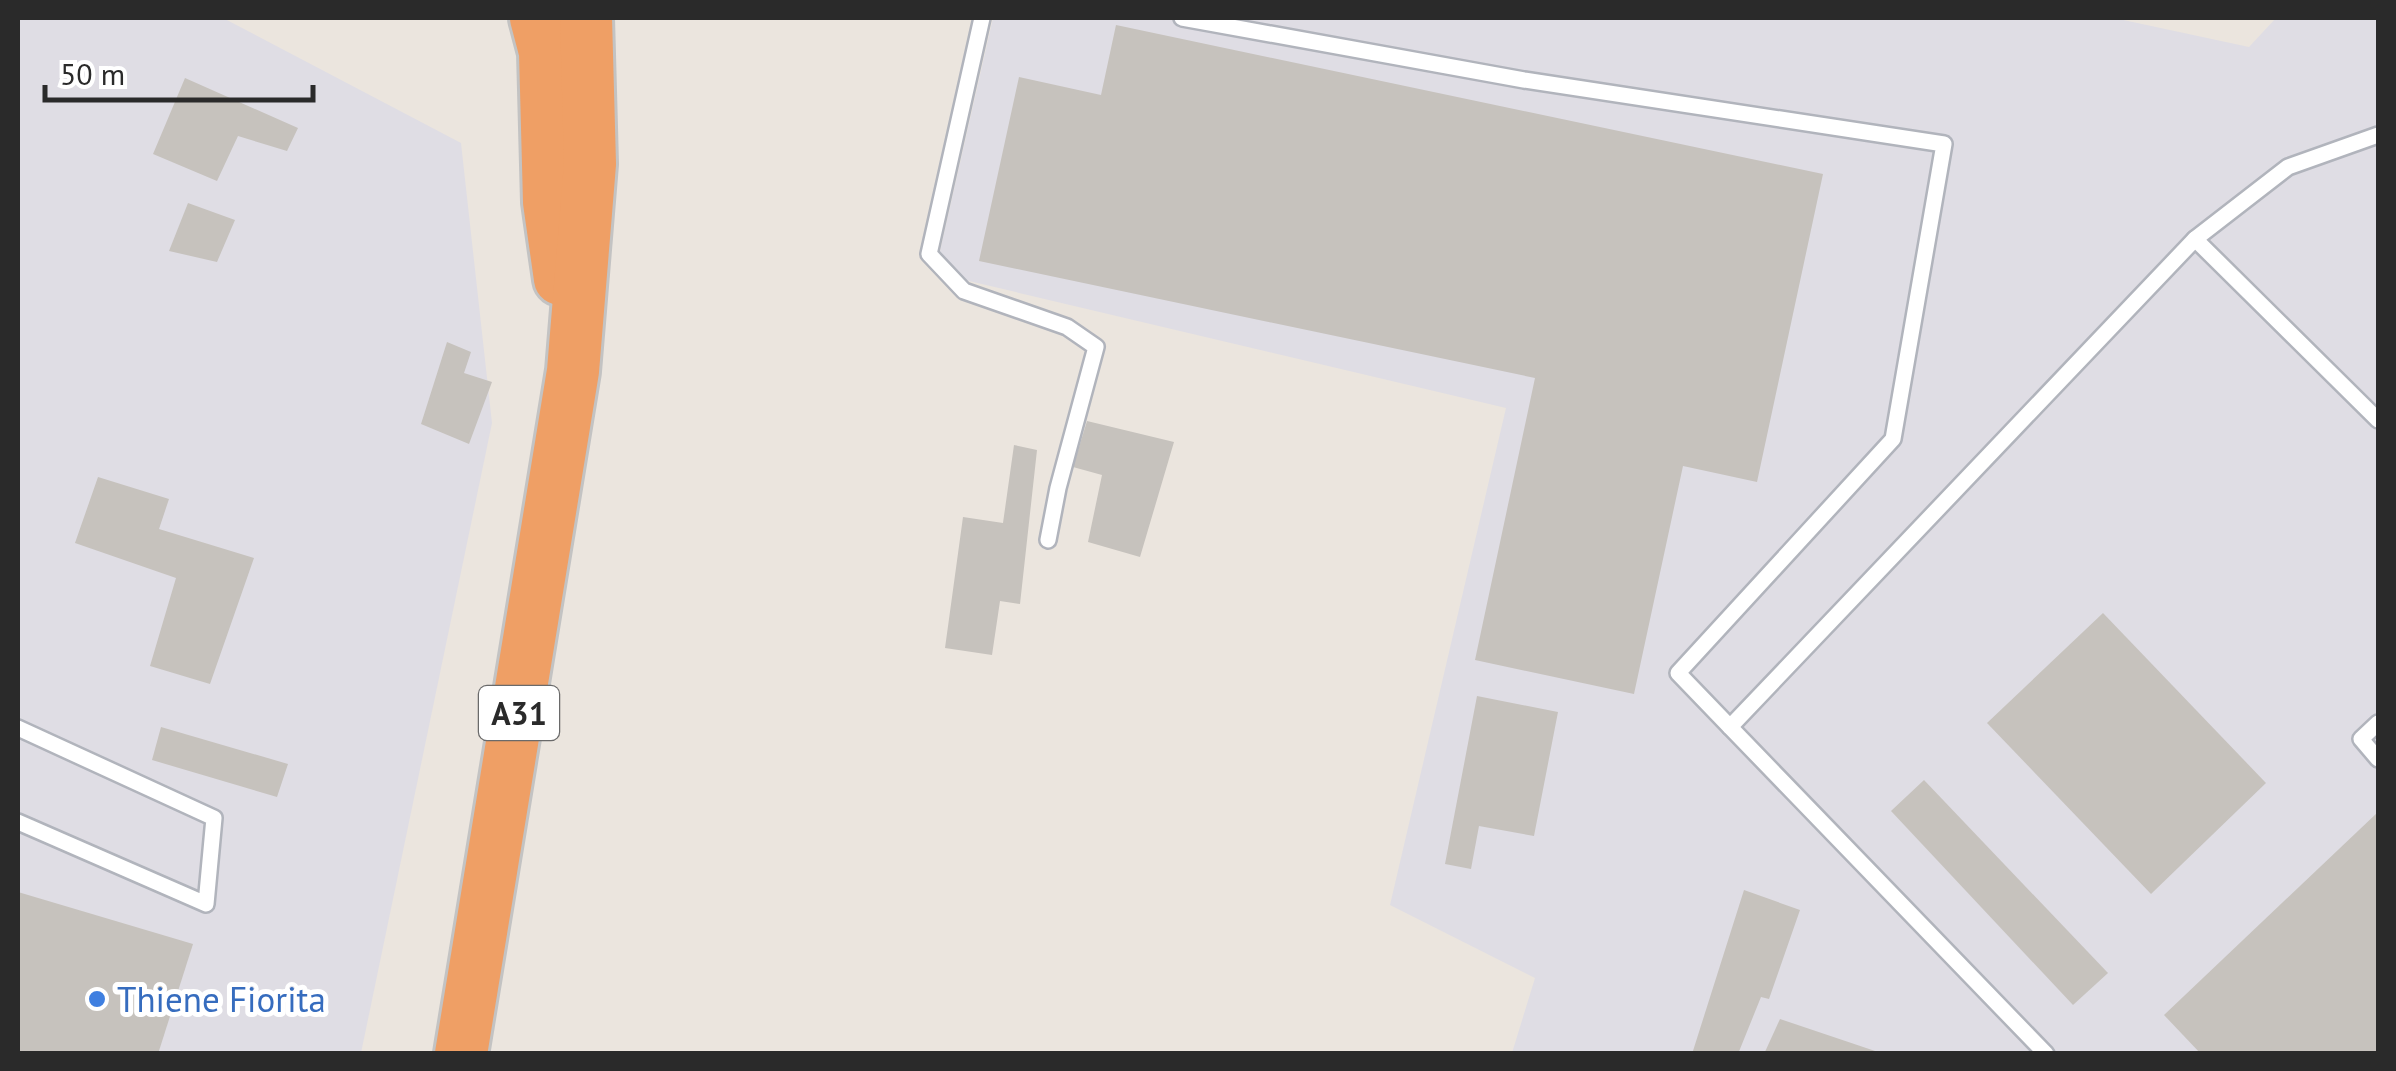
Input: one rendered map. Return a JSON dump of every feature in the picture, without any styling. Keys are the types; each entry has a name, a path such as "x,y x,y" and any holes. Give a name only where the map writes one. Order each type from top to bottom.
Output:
{"highway":[{"name":"A31","path":"536,18 544,52 549,202 573,371"},
{"name":"A31","path":"460,1054 573,371 590,164 586,18"}],"lane":[{"path":"982,18 929,254 964,290 1067,327 1096,347 1048,540"},
{"path":"1182,18 1524,80 1944,144 1892,439 1678,673 2046,1054"},
{"path":"1730,727 2196,239 2288,167 2378,135"},
{"path":"2196,239 2378,420"},
{"path":"2378,723 2361,739 2378,760"},
{"path":"18,728 214,818 206,904 18,822"}],"shaded area":[{"path":"18,18 223,18 461,143 492,423 361,1053 18,1053"},
{"path":"993,18 2114,18 2249,47 2276,18 2378,18 2378,1053 1512,1053 1535,978 1390,905 1506,408 935,273"}],"building":[{"path":"1116,25 1823,174 1757,482 1683,466 1634,694 1475,660 1535,378 979,261 1019,77 1101,95"},
{"path":"185,78 298,128 287,151 238,136 217,181 153,154"},
{"path":"188,203 235,220 217,262 169,251"},
{"path":"447,342 471,352 464,373 492,382 469,444 421,424"},
{"path":"1087,421 1174,442 1140,557 1088,542 1102,475 1073,467"},
{"path":"1014,445 1037,450 1020,604 1000,601 992,655 945,648 963,517 1003,523"},
{"path":"98,477 169,499 159,529 254,558 210,684 150,666 176,578 75,543"},
{"path":"2103,613 2266,783 2151,894 1987,723"},
{"path":"1477,696 1558,712 1534,836 1479,826 1471,869 1445,864"},
{"path":"161,727 288,764 277,797 152,760"},
{"path":"1924,780 2108,973 2073,1005 1891,811"},
{"path":"2378,812 2378,1054 2201,1054 2164,1015"},
{"path":"1744,890 1800,910 1769,999 1761,997 1738,1054 1692,1054"},
{"name":"Thiene Fiorita","path":"18,892 193,944 158,1054 18,1054"},
{"path":"1780,1019 1881,1053 1764,1054"}],"place":[{"name":"Thiene Fiorita","path":"97,999"}]}
